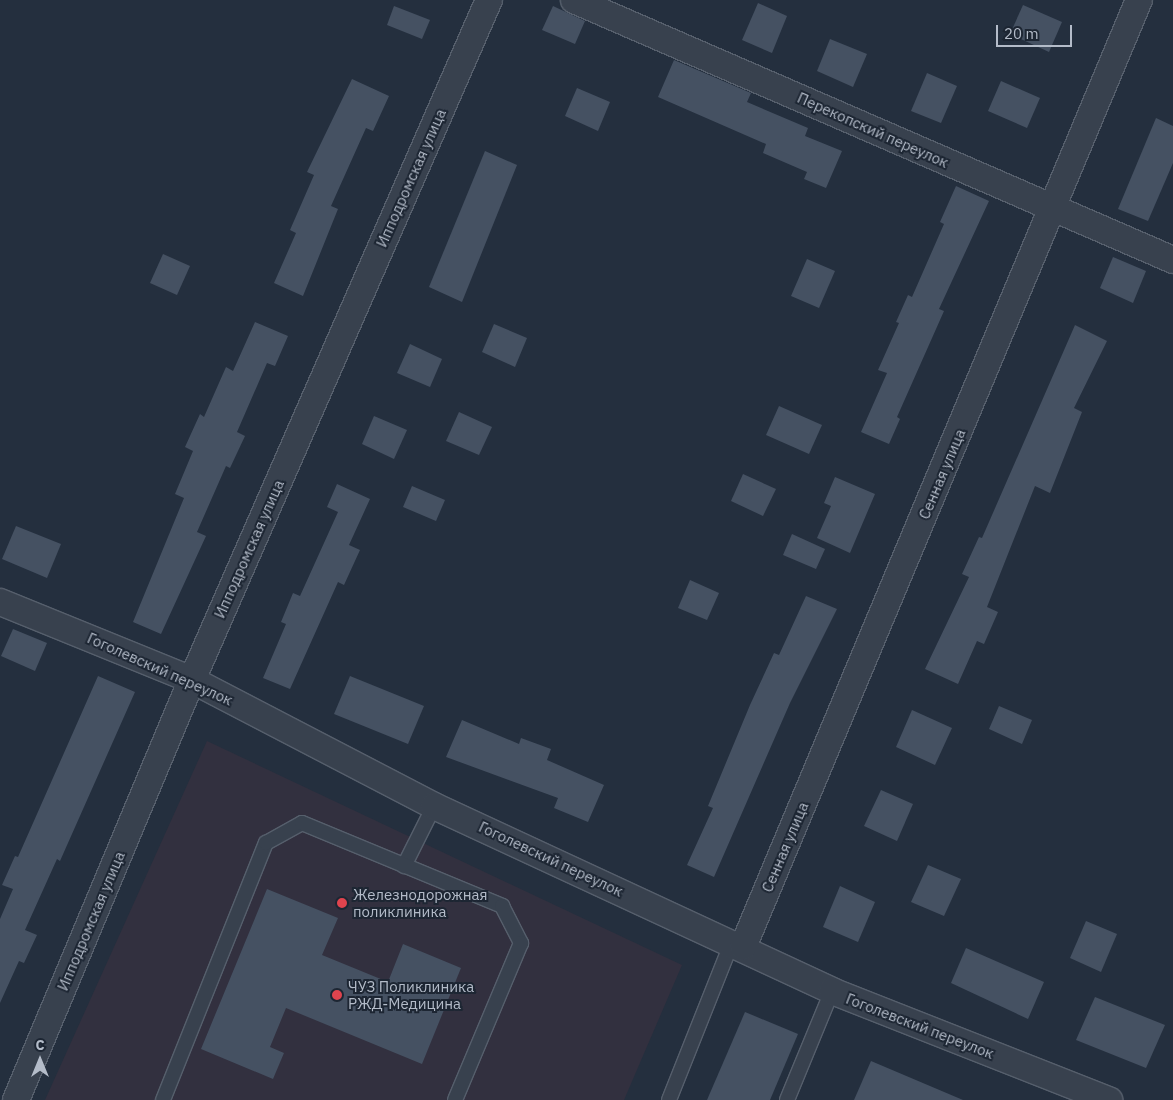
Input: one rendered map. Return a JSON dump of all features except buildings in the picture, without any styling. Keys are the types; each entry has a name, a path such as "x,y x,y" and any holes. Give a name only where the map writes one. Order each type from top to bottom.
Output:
{"street":[{"name":"Ипподромская улица","path":"16,1100 192,680 489,0"},
{"name":"Перекопский переулок","path":"574,0 1173,260"},
{"name":"Сенная улица","path":"738,945 1053,209 1139,0"},
{"name":"Гоголевский переулок","path":"0,602 192,680 434,806 738,945 832,991 1109,1100"}],"lane":[{"path":"404,866 434,806"},
{"path":"163,1100 266,843 302,824 502,906 521,943 454,1100"},
{"path":"669,1100 738,945"},
{"path":"787,1100 832,991"}],"shaded area":[{"name":"Железнодорожная поликлиника","path":"207,741 682,965 624,1100 45,1100"}],"place":[{"name":"Железнодорожная поликлиника","path":"342,903"},
{"name":"ЧУЗ Поликлиника РЖД-Медицина","path":"337,995"}]}
